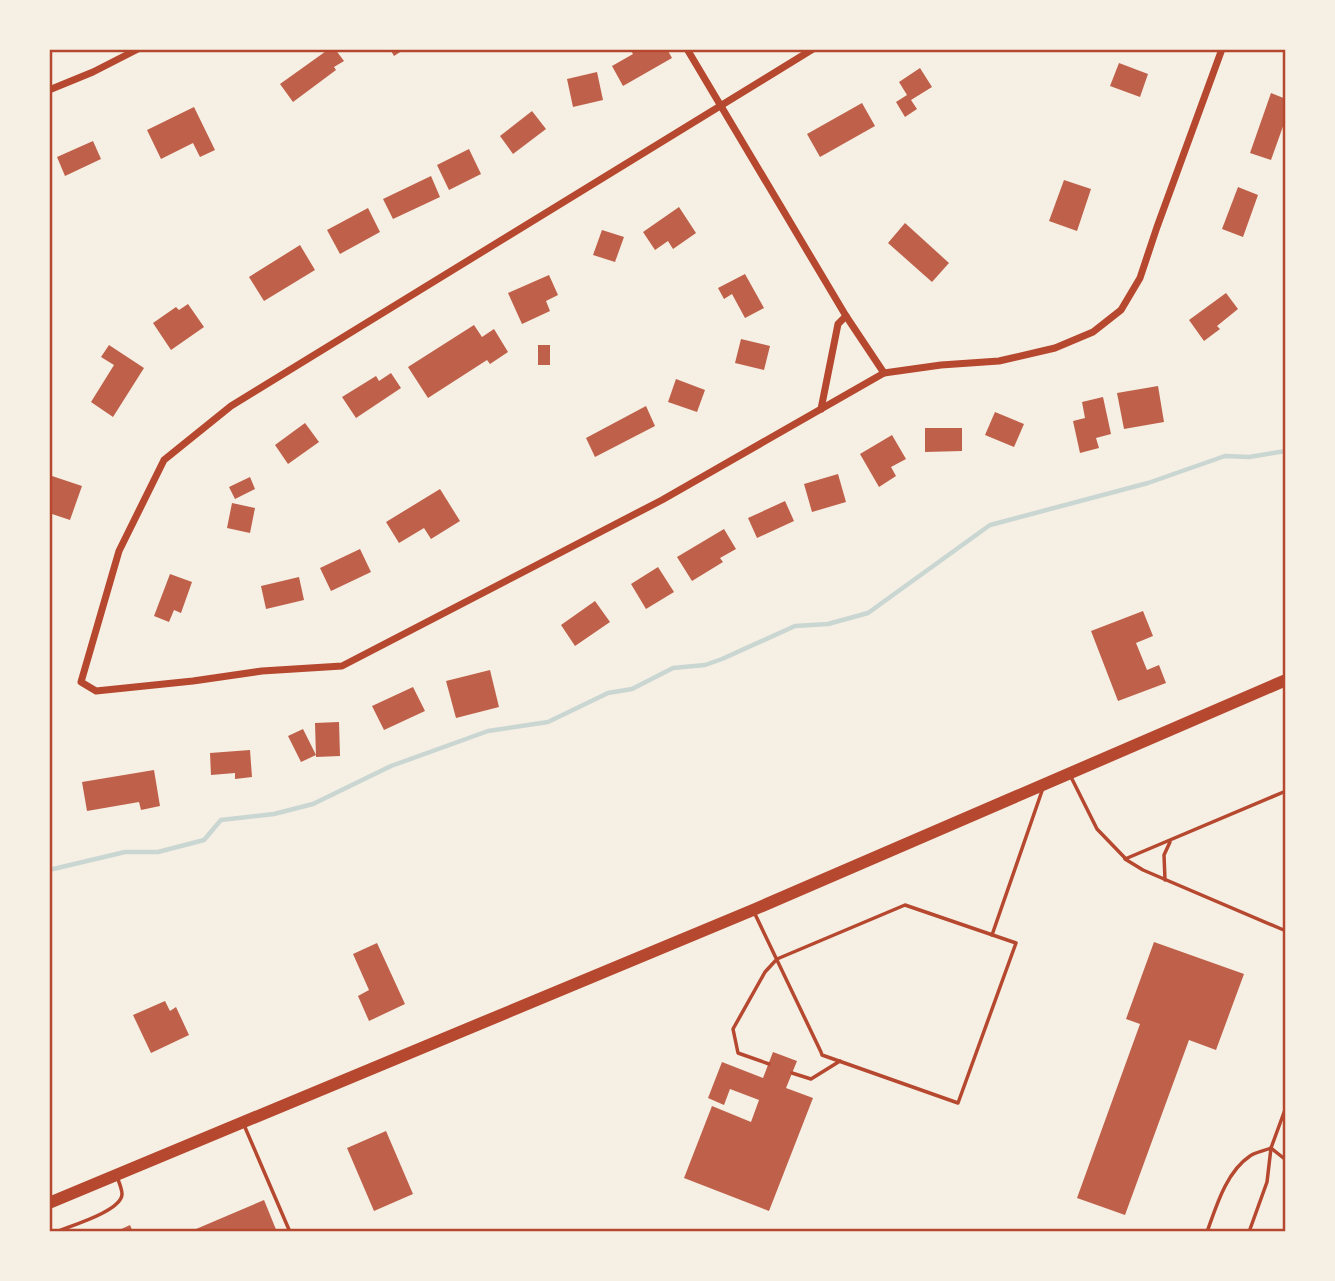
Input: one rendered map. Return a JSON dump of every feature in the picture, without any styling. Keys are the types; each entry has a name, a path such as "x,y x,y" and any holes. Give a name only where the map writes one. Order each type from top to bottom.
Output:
{"main road":[{"path":"49,1203 753,910 1286,680"}],"street":[{"path":"49,78 51,89 138,49"},
{"path":"687,49 846,316 884,373"},
{"path":"813,49 231,406 164,460 118,551 81,682 96,691 262,671 342,666 662,500 884,373 940,365 999,361 1055,348 1093,332 1121,310 1140,278 1222,49"},
{"path":"821,409 838,324 846,316"}],"lane":[{"path":"1070,773 1097,829 1125,859 1165,880 1286,931"},
{"path":"992,935 1045,784"},
{"path":"1125,859 1286,792"},
{"path":"1165,880 1164,855 1171,840"},
{"path":"753,910 777,959 822,1055 958,1103 1016,943 905,905 777,959 765,972 733,1029 738,1053 769,1064"},
{"path":"792,1073 811,1079 840,1061"},
{"path":"1249,1232 1267,1182 1271,1148 1286,1107"},
{"path":"243,1123 290,1232"},
{"path":"1271,1148 1286,1160"},
{"path":"1207,1232 1226,1185 1237,1169 1250,1156 1271,1148"},
{"path":"56,1232 107,1211 120,1202 123,1193 116,1175"}],"building":[{"path":"329,49 335,49 344,61 293,102 280,84"},
{"path":"390,49 405,49 394,56"},
{"path":"630,49 667,49 672,58 623,86 612,66 633,54"},
{"path":"1119,63 1148,74 1140,97 1110,86"},
{"path":"920,68 932,87 911,100 917,109 905,117 896,102 907,95 899,82"},
{"path":"597,72 603,100 573,107 567,79"},
{"path":"1271,93 1286,99 1286,118 1271,160 1250,153"},
{"path":"862,103 875,126 820,157 807,134"},
{"path":"194,107 215,150 200,157 193,143 161,159 147,130"},
{"path":"532,111 546,129 513,154 500,136"},
{"path":"93,141 101,159 65,176 57,157"},
{"path":"469,149 481,174 449,190 437,165"},
{"path":"431,176 440,197 393,219 383,199"},
{"path":"1064,180 1091,189 1077,231 1049,221"},
{"path":"1238,187 1258,195 1243,237 1222,229"},
{"path":"679,207 696,233 673,249 668,241 655,250 643,232"},
{"path":"368,208 380,232 340,254 327,230"},
{"path":"905,223 949,263 932,282 888,243"},
{"path":"602,230 624,237 615,262 593,255"},
{"path":"300,245 315,270 264,301 249,277"},
{"path":"745,274 764,308 745,318 732,294 724,299 718,288"},
{"path":"549,275 558,295 546,301 550,311 522,324 508,293"},
{"path":"1226,293 1238,309 1217,326 1220,329 1204,341 1189,320"},
{"path":"188,304 204,327 171,350 153,323 176,307 179,310"},
{"path":"474,325 482,337 494,329 508,352 490,364 487,360 428,398 408,367"},
{"path":"741,339 770,346 764,370 735,363"},
{"path":"109,345 144,368 113,417 91,402 114,365 101,357"},
{"path":"538,345 550,345 550,365 538,365"},
{"path":"391,373 401,388 356,418 342,397 376,376 379,381"},
{"path":"676,379 705,390 697,412 668,402"},
{"path":"1158,386 1164,422 1124,429 1117,393"},
{"path":"1103,397 1111,434 1096,438 1099,448 1080,453 1073,421 1085,418 1082,402"},
{"path":"646,406 655,426 595,457 586,438"},
{"path":"995,412 1024,424 1014,447 985,435"},
{"path":"305,423 319,442 288,464 275,445"},
{"path":"925,428 962,428 962,451 925,452"},
{"path":"892,435 906,459 891,467 896,476 879,487 860,454"},
{"path":"838,474 846,502 812,512 804,484"},
{"path":"49,475 82,486 70,520 49,513"},
{"path":"250,477 255,489 235,499 229,487"},
{"path":"440,489 460,521 431,539 424,528 399,543 386,522"},
{"path":"785,501 794,521 757,538 748,518"},
{"path":"232,503 255,508 250,533 227,528"},
{"path":"724,529 736,549 720,558 723,562 692,581 677,557"},
{"path":"360,549 371,572 331,591 320,568"},
{"path":"658,567 674,592 646,609 631,584"},
{"path":"170,574 192,582 181,613 174,610 169,622 154,616"},
{"path":"299,577 304,600 266,609 261,586"},
{"path":"595,601 610,622 575,646 561,625"},
{"path":"1143,611 1153,636 1136,643 1147,670 1159,665 1166,683 1118,701 1091,631"},
{"path":"490,670 499,707 456,718 446,681"},
{"path":"413,687 425,711 384,730 372,706"},
{"path":"339,722 340,756 316,757 315,723"},
{"path":"303,729 316,755 301,762 288,736"},
{"path":"250,750 252,777 235,779 235,773 211,775 210,753"},
{"path":"154,770 160,806 141,810 139,802 87,811 82,782"},
{"path":"1154,942 1244,974 1216,1050 1189,1040 1125,1215 1077,1198 1140,1024 1126,1019"},
{"path":"377,943 405,1004 369,1021 358,996 369,990 353,954"},
{"path":"165,1001 170,1011 176,1007 189,1035 151,1053 133,1015"},
{"path":"773,1052 797,1061 786,1088 813,1098 769,1211 684,1178 712,1106 751,1122 759,1100 730,1089 724,1105 708,1098 722,1062 763,1078"},
{"path":"386,1131 413,1194 374,1211 347,1148"},
{"path":"264,1200 277,1232 189,1232"},
{"path":"130,1225 133,1232 115,1232"}],"waterway":[{"path":"49,870 125,852 158,852 204,840 221,820 274,814 313,804 391,766 488,731 548,722 608,693 632,689 673,668 705,665 722,659 795,626 828,624 868,613 990,525 1148,483 1225,456 1249,457 1286,451"}]}
